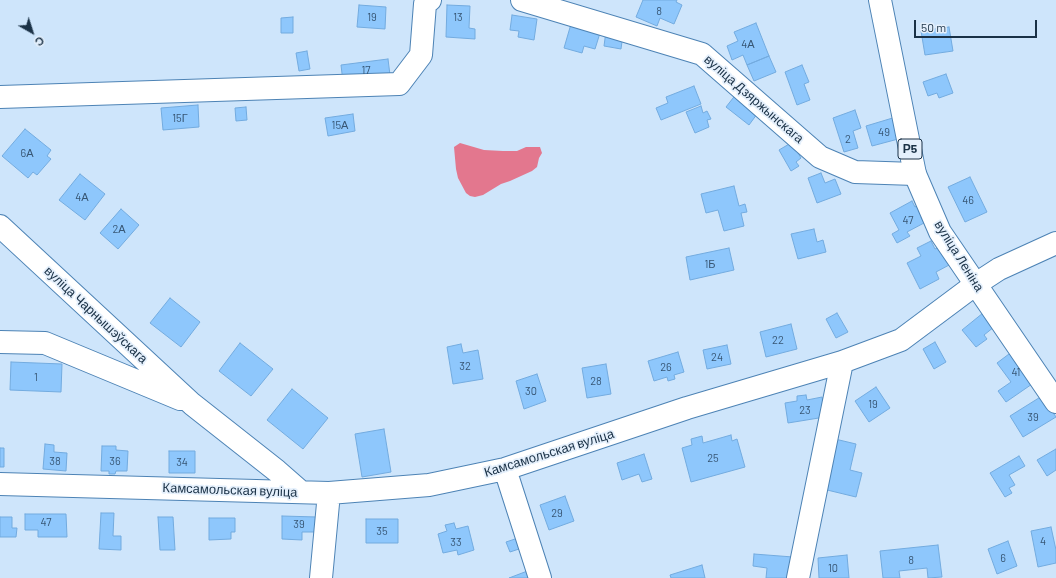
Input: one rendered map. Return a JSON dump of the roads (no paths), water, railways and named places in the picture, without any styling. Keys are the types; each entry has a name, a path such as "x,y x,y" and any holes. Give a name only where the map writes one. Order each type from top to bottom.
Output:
{"street":[{"path":"0,97 399,84 421,55 425,4 430,0"},
{"name":"вуліца Дзяржынскага","path":"522,0 702,54 820,157 855,172 915,174"},
{"name":"вуліца Леніна","path":"880,0 915,174 940,232 1056,402"},
{"name":"вуліца Чарнышэўскага","path":"0,226 192,404 277,471 301,492"},
{"name":"Камсамольская вуліца","path":"0,484 329,493 429,485 506,469 687,408 842,362 901,340 976,284 999,270 1056,243"},
{"name":"вуліца Чарнышэўскага","path":"0,342 45,343 192,404"},
{"path":"798,578 842,362"},
{"path":"506,469 540,578"},
{"path":"321,578 329,493"}]}
